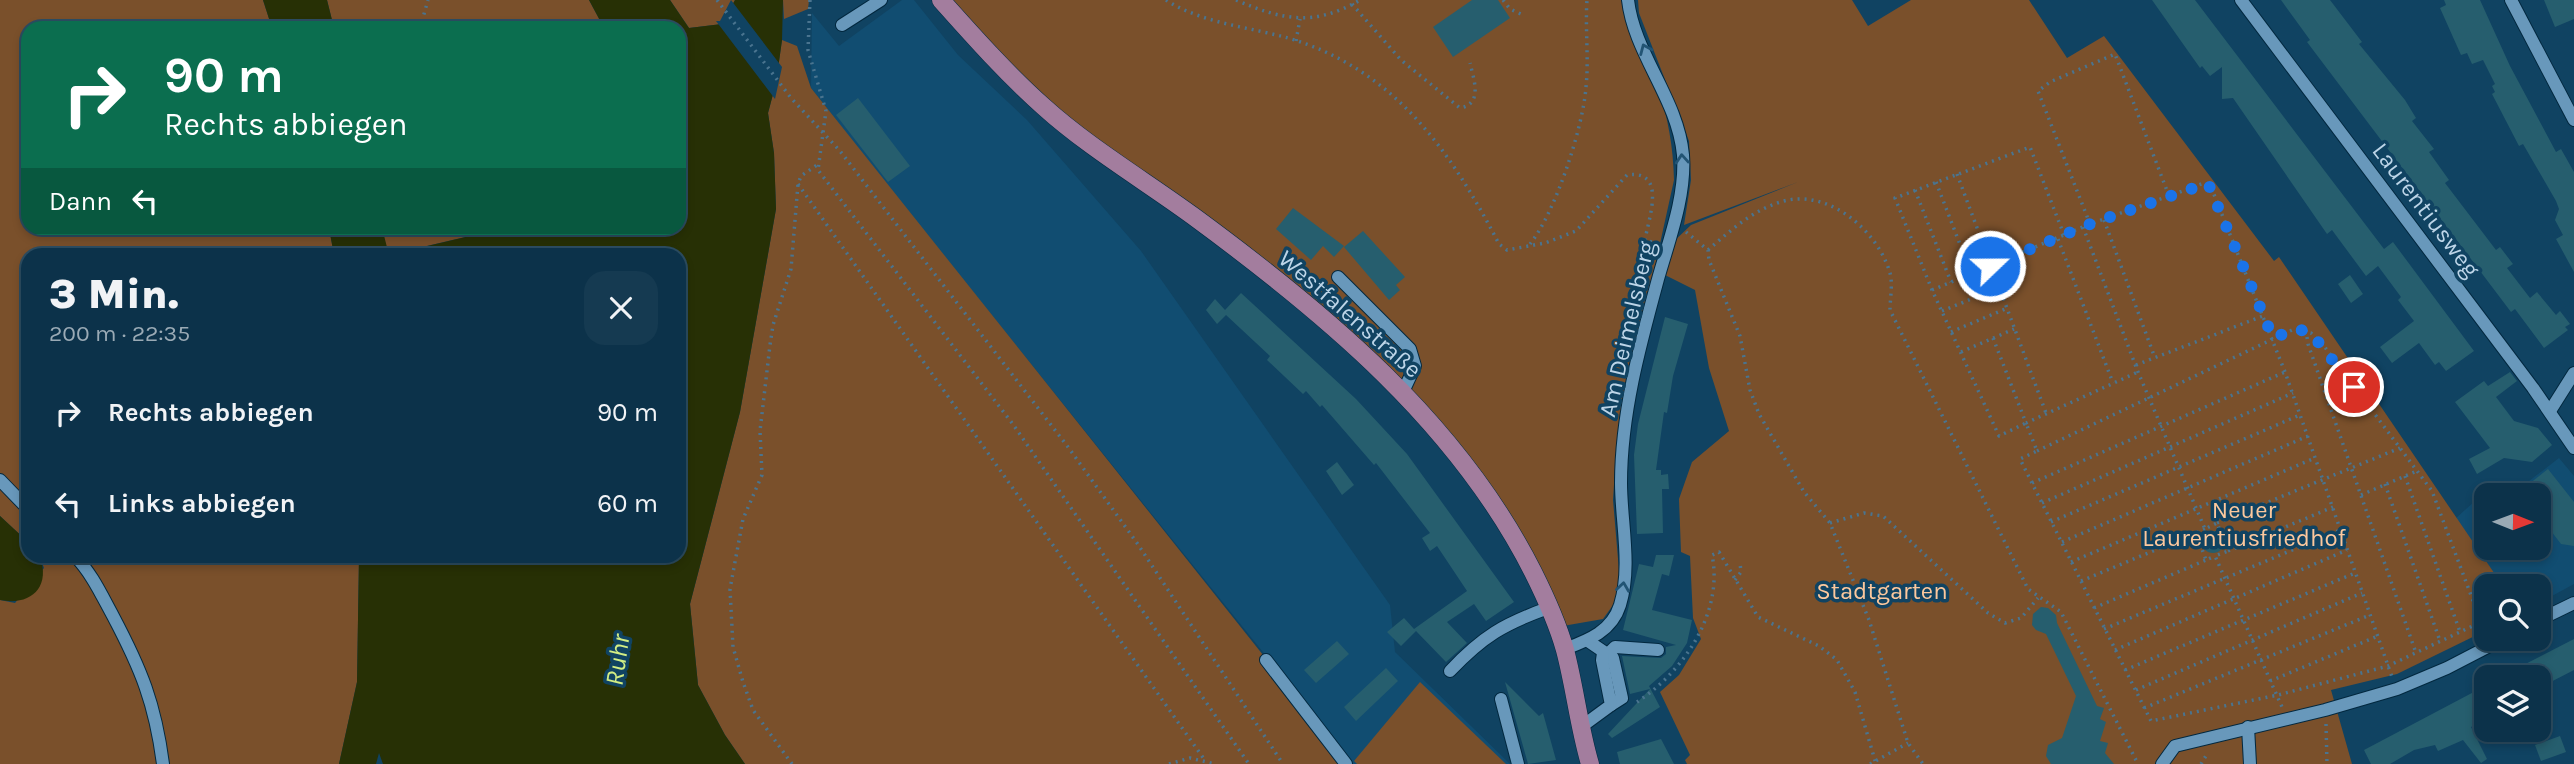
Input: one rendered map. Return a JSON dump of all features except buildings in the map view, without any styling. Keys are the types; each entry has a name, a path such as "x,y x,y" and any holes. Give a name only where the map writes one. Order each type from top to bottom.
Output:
{"main road":[{"name":"Westfalenstraße","path":"941,0 990,54 1046,108 1257,265 1403,392 1455,450 1500,513 1534,574 1565,649 1590,764"}],"street":[{"path":"842,25 881,0"},
{"name":"Am Deimelsberg","path":"1565,649 1588,641 1606,629 1619,607 1625,582 1621,482 1624,431 1638,358 1684,170 1679,135 1628,0"},
{"name":"Laurentiusweg","path":"2241,0 2550,411 2574,448"},
{"path":"2511,0 2574,120"},
{"path":"1338,277 1410,349 1415,366 1403,392"},
{"path":"2550,411 2574,373"},
{"path":"0,480 21,502"},
{"path":"81,563 89,572 142,671 159,731 163,764"},
{"path":"2551,615 2574,603"},
{"path":"1450,671 1471,648 1506,624 1548,608"},
{"path":"1581,727 1622,698 1613,658 1588,641"},
{"path":"1605,654 1615,647 1658,650"},
{"path":"2162,764 2175,746 2325,710 2397,689 2479,651"},
{"path":"1266,660 1346,764"},
{"path":"1502,699 1518,764"},
{"path":"2248,727 2250,764"}],"path":[{"path":"422,21 428,0"},
{"path":"717,0 1108,501 1283,764"},
{"path":"792,764 753,710 733,647 730,603 734,553 743,519 762,475 760,431 769,345 791,269 798,184 801,176 817,165 824,134 826,103 808,50 810,0"},
{"path":"1166,0 1207,17 1296,41 1344,60 1387,88 1439,146 1470,189 1499,244 1511,251 1576,232 1627,175 1637,174 1646,180 1654,196 1645,240 1667,248"},
{"path":"1236,0 1264,12 1300,19 1319,17 1360,0"},
{"path":"1503,0 1510,9 1521,14"},
{"path":"1530,244 1541,230 1553,202 1578,128 1587,86 1587,0"},
{"path":"1352,5 1401,60 1460,108 1467,107 1475,98 1476,88 1470,63"},
{"path":"1296,41 1300,19"},
{"path":"2090,224 2038,91 2050,82 2115,54 2169,196"},
{"path":"2064,235 2030,147 1895,198 1932,290 1999,436 2138,372"},
{"path":"817,165 1012,423 1249,764"},
{"path":"1957,174 2046,413"},
{"path":"1936,182 1971,273"},
{"path":"1932,290 2090,224 2208,183 2286,372 2397,689"},
{"path":"798,184 1204,759"},
{"path":"1916,190 1951,282"},
{"path":"1708,250 1745,219 1786,200 1803,199 1839,209 1865,232 1878,249 1890,275 1890,310 2028,589 2038,598 2052,603 2061,612 2138,764"},
{"path":"2104,220 2155,358"},
{"path":"1673,222 1708,250 1709,260 1740,337 1749,390 1759,414 1804,492 1829,523 1869,621 1908,743 1923,764"},
{"path":"2083,227 2148,397 2205,529"},
{"path":"2058,239 2113,383"},
{"path":"1942,311 1998,288"},
{"path":"1951,332 2006,309"},
{"path":"2136,365 2263,316"},
{"path":"1960,352 2014,329"},
{"path":"2474,603 2432,491 2324,346 2306,330 2292,330 2273,338 2020,459 2151,721 2278,695 2388,666 2474,625"},
{"path":"2306,330 2308,344 2416,653"},
{"path":"1993,338 2038,451"},
{"path":"2032,482 2286,372"},
{"path":"2041,503 2293,393"},
{"path":"2051,522 2301,415"},
{"path":"2061,542 2308,436"},
{"path":"2081,581 2400,448"},
{"path":"2071,562 2315,458"},
{"path":"2360,495 2417,471"},
{"path":"2405,476 2460,632"},
{"path":"2385,484 2441,641"},
{"path":"2094,608 2333,507"},
{"path":"1829,523 1864,513 1883,516 1988,613 2005,623 2021,618 2038,598"},
{"path":"2217,523 2228,551"},
{"path":"2105,629 2340,530"},
{"path":"2196,533 2206,560"},
{"path":"2115,650 2347,550"},
{"path":"1656,689 1688,653 1698,634 1713,592 1713,555 1719,552 1758,617 1819,646 1837,660 1855,692 1876,762"},
{"path":"2216,556 2278,695"},
{"path":"1734,581 1741,572 1740,563"},
{"path":"2125,670 2355,573"},
{"path":"2135,690 2362,593"},
{"path":"2144,708 2370,615"},
{"path":"2270,681 2378,636"},
{"path":"2325,710 2327,764"},
{"path":"1870,764 1908,743"},
{"path":"1169,764 1190,758 1204,759 1215,764"}],"shaded area":[{"path":"902,0 914,0 958,55 1027,120 1141,251 1390,605 1395,652 1510,764 1353,764 891,190 811,88 812,13 839,46"},
{"path":"2559,458 2574,476 2574,584 2551,596 2551,574 2494,574 2484,560 2552,560 2552,483 2527,483"},
{"path":"2474,502 2474,546 2455,519"}],"green space":[{"path":"0,0 263,0 270,21 21,21 21,235 330,235 333,248 21,248 21,536 0,516"},
{"path":"327,0 589,0 600,21 332,21"},
{"path":"670,0 735,0 722,24 689,28"},
{"path":"783,0 809,0 808,9 784,19"},
{"path":"943,0 1626,0 1665,110 1674,180 1617,439 1613,500 1621,594 1603,619 1557,627 1535,574 1404,392 1046,107"},
{"path":"1638,0 1852,0 1868,26 1911,0 2029,0 2067,58 2104,36 2274,261 2279,257 2474,543 2474,560 2485,560 2495,574 2474,574 2474,636 2397,674 2331,690 2352,764 1687,764 1685,760 1690,755 1660,692 1679,675 1701,639 1693,618 1690,556 1681,552 1679,499 1692,462 1729,431 1709,368 1695,290 1663,274 1670,245 1691,225 1798,182 1684,225 1691,180 1689,141 1639,13"},
{"path":"782,40 797,46 811,88 1350,764 745,764 725,735 698,685 690,604 740,412 776,209 774,153 768,113 776,83"},
{"path":"384,235 474,235 418,248 386,248"},
{"path":"42,563 359,563 357,682 339,764 0,764 0,600 15,603 44,568"},
{"path":"1420,682 1506,764 1357,764 1354,761"}],"water":[{"path":"263,0 327,0 332,21 270,21"},
{"path":"589,0 670,0 684,21 600,21"},
{"name":"Ruhr","path":"735,0 783,0 782,40 776,83 768,113 774,153 776,209 740,412 690,604 698,685 725,735 745,764 383,764 379,753 376,764 339,764 357,682 359,563 686,563 686,248 419,248 474,235 686,235 686,24 689,28 722,24"},
{"path":"330,235 384,235 387,248 333,248"},
{"path":"0,516 21,536 21,563 42,563 43,578 40,586 29,597 11,601 0,600"}],"pier":[{"path":"731,0 782,67 775,99 716,21 720,21"}],"route":[{"path":"1990,266 2090,224 2208,183 2273,338 2297,329 2311,333 2317,337 2354,387"}],"park label":[{"name":"Neuer Laurentiusfriedhof","path":"2244,524"},
{"name":"Stadtgarten","path":"1882,591"}]}
